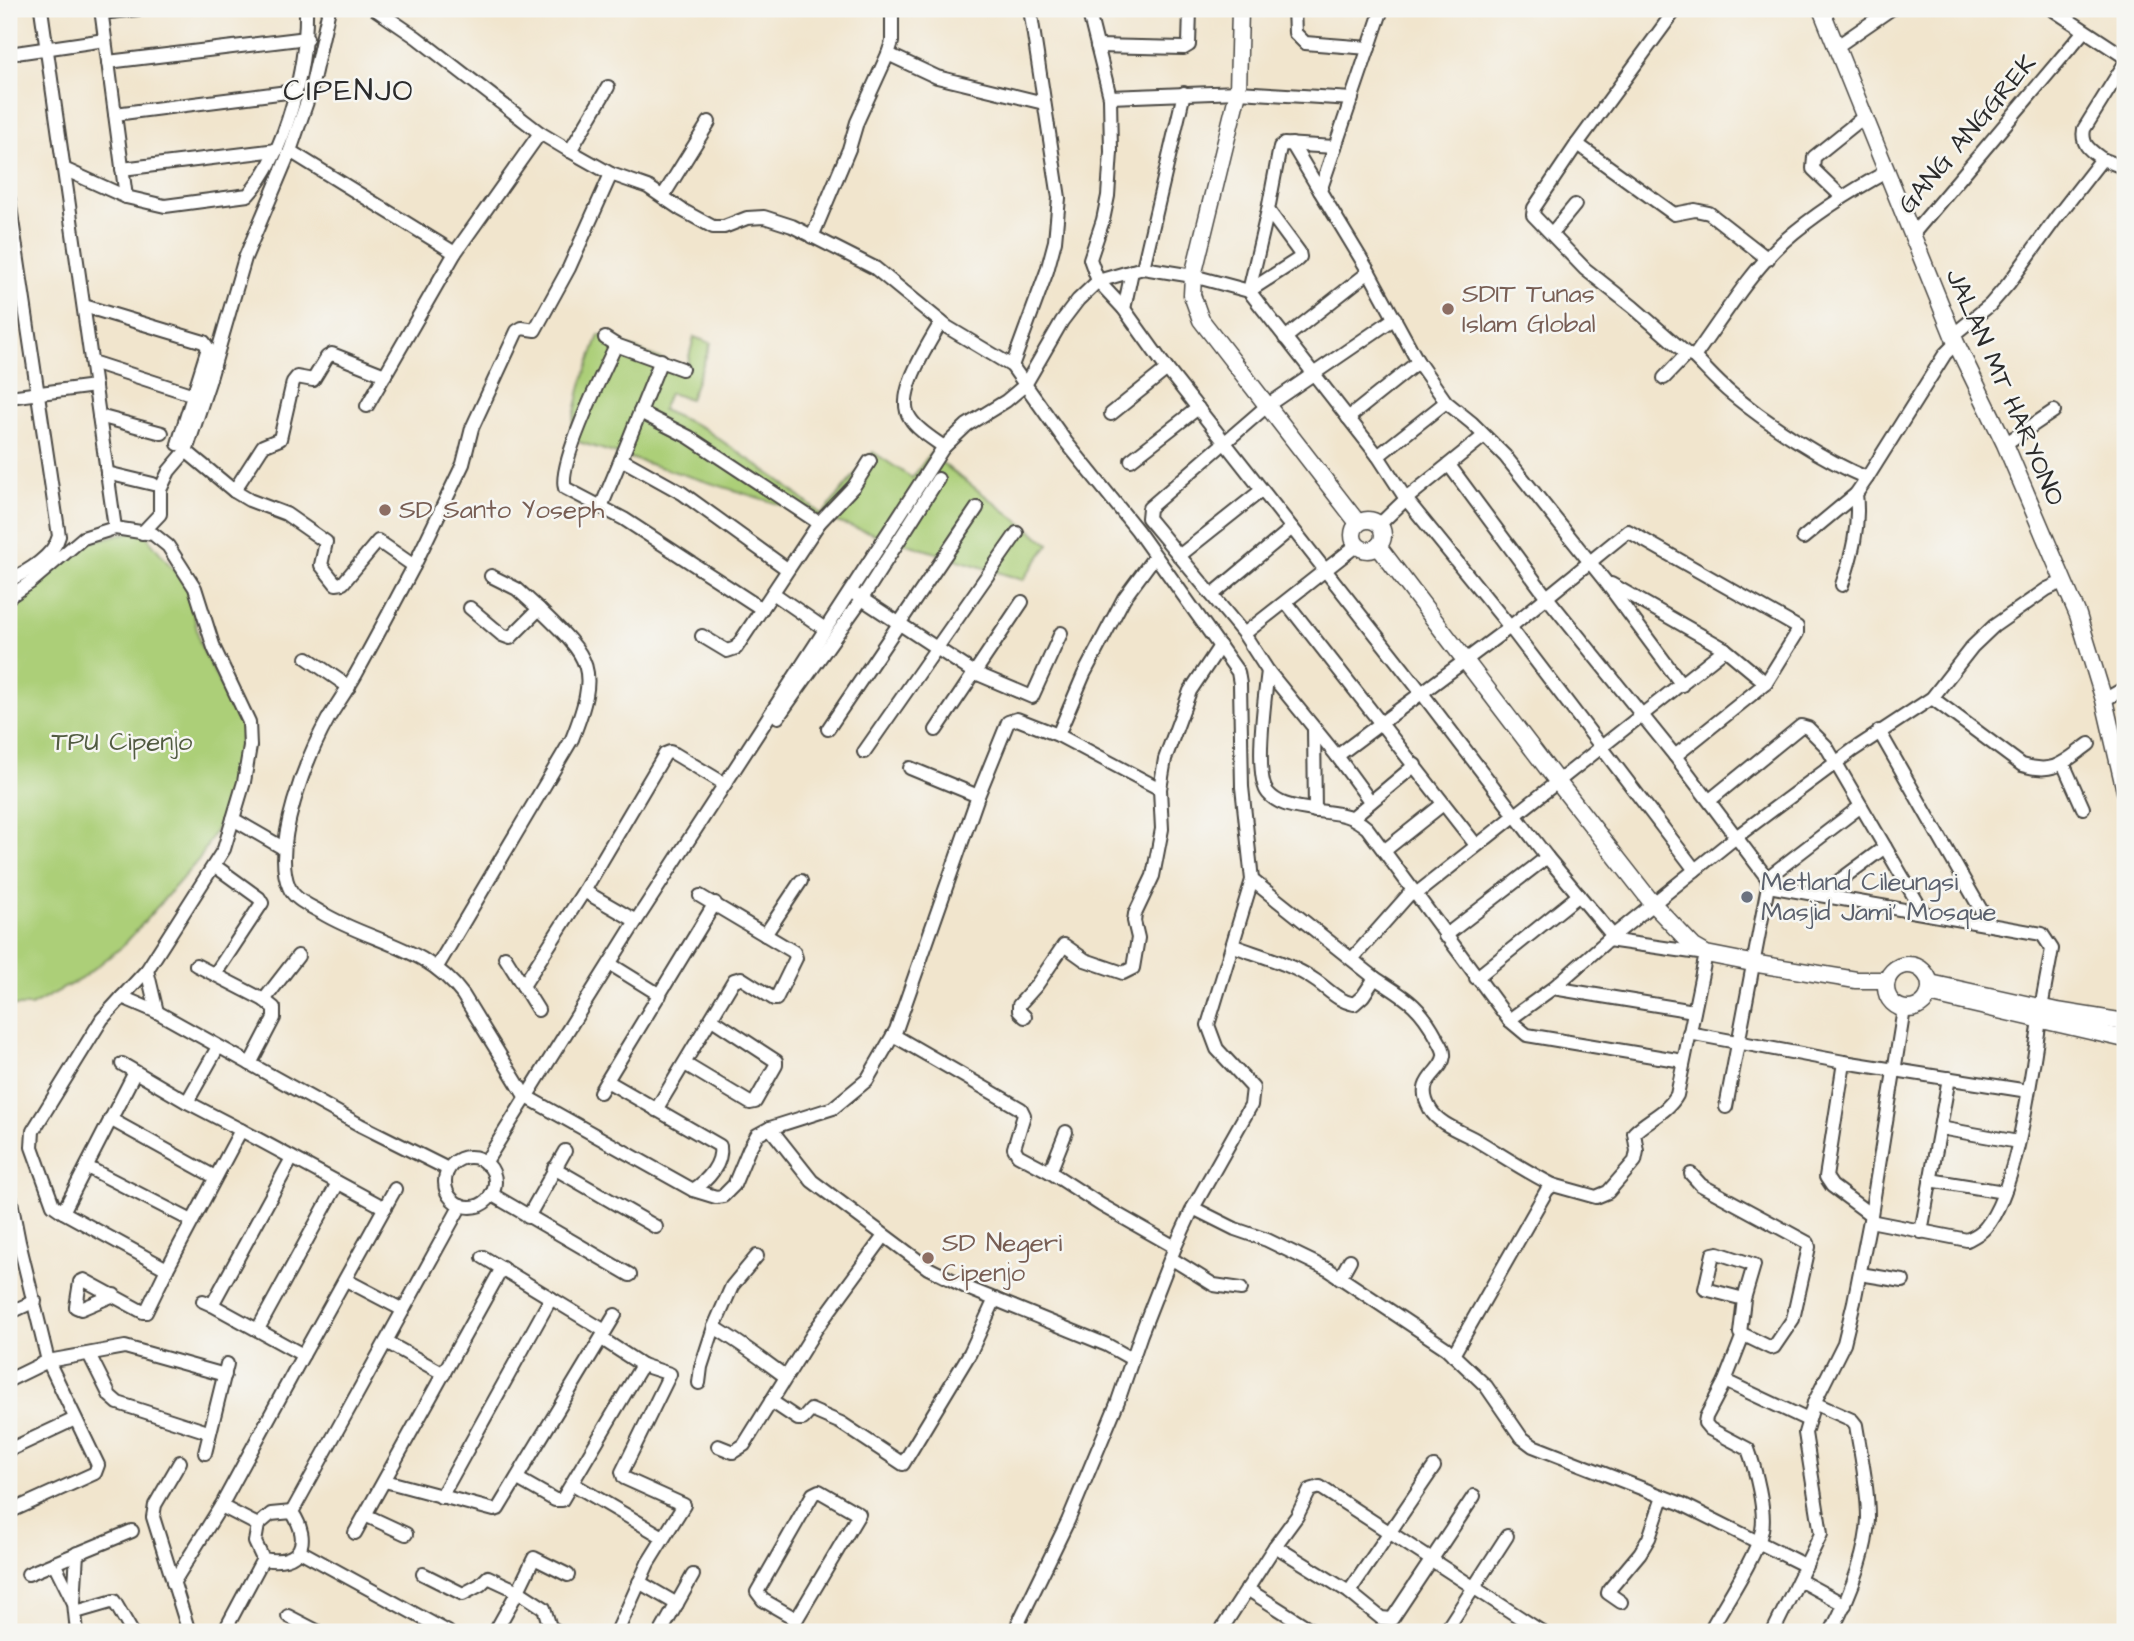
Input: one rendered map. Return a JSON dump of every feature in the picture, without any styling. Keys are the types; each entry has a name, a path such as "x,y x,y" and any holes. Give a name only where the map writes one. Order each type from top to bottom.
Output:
{"street":[{"path":"41,9 115,528"},
{"path":"125,197 101,11 139,9"},
{"path":"64,169 125,197 165,206 243,197 252,191 277,150 295,91 307,38 306,9"},
{"path":"142,533 160,514 160,490 182,447 245,258 290,152 310,93 328,9"},
{"path":"375,9 416,37 540,133 611,174 648,187 713,227 724,227 747,218 764,217 792,226 875,268 941,322 1012,366 1074,453 1156,556 1235,666 1239,679 1242,787 1252,880 1208,1025 1217,1049 1253,1088 1253,1097 1193,1208 1068,1521 1014,1632"},
{"path":"812,237 849,149 857,122 888,54 892,42 892,9"},
{"path":"1012,366 1033,314 1055,241 1059,198 1030,9"},
{"path":"1088,9 1110,97 1111,152 1108,195 1090,259 1098,281 1124,309 1167,369 1610,938 1856,980 1887,980"},
{"path":"1097,46 1184,48 1189,45 1191,37 1190,9"},
{"path":"1240,9 1238,92 1192,276 1192,295 1201,320 1358,523"},
{"path":"1294,9 1295,33 1305,43 1368,48"},
{"path":"1320,191 1382,9"},
{"path":"1676,9 1577,145 1534,208 1533,215 1585,269 1633,307 1731,394 1845,469 1867,478"},
{"name":"JALAN MT HARYONO","path":"1821,9 1955,339 2006,444 2078,615 2104,700 2125,791"},
{"path":"1836,47 1891,9"},
{"path":"2052,9 2125,57"},
{"name":"GANG ANGGREK","path":"1912,234 2084,32"},
{"path":"108,62 307,38"},
{"path":"9,54 105,40"},
{"path":"888,54 937,77 1044,103"},
{"path":"2125,64 2084,129 2083,136 2085,146 2102,159 2125,168"},
{"path":"570,151 608,87"},
{"path":"115,114 295,91"},
{"path":"1110,97 1238,92 1352,99"},
{"path":"1124,309 1138,269 1184,93"},
{"path":"1842,197 1813,169 1812,161 1865,116"},
{"path":"663,196 709,122"},
{"path":"367,406 455,253 540,133"},
{"path":"1249,291 1280,147 1292,144 1335,147"},
{"path":"1292,144 1369,272 1418,362 1446,402 1472,423 1504,456 1605,581 1682,685"},
{"path":"1577,145 1674,214 1695,210 1709,213 1768,258"},
{"path":"122,169 277,150"},
{"path":"290,152 455,253"},
{"path":"1803,538 1856,494 1955,339 2009,283 2102,159"},
{"path":"1664,378 1690,356 1768,258 1785,241 1842,197 1888,171"},
{"path":"611,174 569,268 535,330 522,328 517,331 472,428 463,464 414,566 311,754 291,813 283,848 289,890 333,920 412,953 438,967 463,995 526,1096 693,1190 716,1197 723,1196 734,1185 752,1141 770,1128 833,1108 864,1083 892,1035 978,796 1008,722 1012,719 1026,721 1058,735 1160,789"},
{"path":"9,200 59,536 52,551 9,580"},
{"path":"1552,233 1576,205"},
{"path":"1249,291 1300,257 1268,209"},
{"path":"485,1163 636,921 944,447 967,425 1006,401 1025,385 1062,321 1078,300 1098,281 1138,269 1192,276 1249,291 1312,375 1378,456 1406,499 1510,627 1695,870"},
{"path":"1285,338 1369,272"},
{"path":"84,306 204,342 208,348 182,447"},
{"path":"1370,801 1268,671 1244,634 1148,518 1149,508 1268,405 1395,318"},
{"path":"941,322 908,385 906,407 909,418 944,447"},
{"path":"682,369 610,342 563,475 565,488 624,519 762,609"},
{"path":"234,491 263,446 280,439 293,382 297,377 313,380 327,356 332,354 385,374"},
{"path":"601,507 661,360"},
{"path":"92,362 194,395"},
{"path":"1348,418 1418,362"},
{"path":"1111,414 1167,369"},
{"path":"9,397 95,386"},
{"path":"1378,456 1446,402"},
{"path":"1131,460 1198,408"},
{"path":"2006,444 2054,411"},
{"path":"640,412 689,437 819,523"},
{"path":"99,416 162,433"},
{"path":"1379,525 1406,499 1484,436"},
{"path":"182,447 234,491 249,500 286,514 326,542 321,565 336,584 343,583 378,541 414,566"},
{"path":"621,459 682,493 787,569"},
{"path":"702,636 721,648 732,651 819,523 853,486 870,461"},
{"path":"1449,465 1546,596 1710,800 1768,882 2042,934 2049,941 2052,949 2054,1017 2028,1091 2004,1192 1986,1227 1967,1240 1871,1218 1832,1186 1826,1177 1844,1062"},
{"path":"107,473 152,484"},
{"path":"778,717 861,600 938,479"},
{"path":"1179,556 1262,490"},
{"path":"1842,586 1856,536 1856,494"},
{"path":"828,729 977,508"},
{"path":"1369,519 1379,525 1383,536 1378,546 1367,550 1357,545 1353,534 1358,523 1369,519"},
{"path":"9,597 32,582 83,538 115,528 153,534 162,540 183,567 199,600 214,648 249,722 250,746 244,782 227,841 215,866 147,970 102,1019 33,1131 32,1147 53,1205 167,1269"},
{"path":"1212,595 1292,528"},
{"path":"1337,756 1510,627 1626,531 1631,531 1797,627 1797,633 1766,683 1675,755"},
{"path":"864,752 1017,533"},
{"path":"1244,634 1357,545"},
{"path":"1378,546 1653,904 1686,939 1706,954"},
{"path":"1058,735 1084,674 1124,598 1156,556"},
{"path":"438,967 572,739 587,689 588,668 576,646 517,589 491,576"},
{"path":"1605,581 1725,649 1766,683"},
{"path":"1509,1020 1553,988 1610,938 1736,837 1836,762 1932,698 1972,647 1994,626 2062,582"},
{"path":"851,591 973,673 1032,697 1061,633"},
{"path":"773,593 825,629"},
{"path":"1286,601 1476,845"},
{"path":"936,730 1022,602"},
{"path":"470,608 502,635 510,638 513,638 539,609"},
{"path":"1025,1017 1019,1011 1019,1005 1036,986 1064,945 1085,960 1123,974 1133,968 1138,938 1133,921 1153,876 1162,829 1160,789 1165,759 1190,691 1220,646"},
{"path":"1352,959 1414,892 1642,717 1725,649"},
{"path":"307,658 349,687"},
{"path":"1268,671 1262,727 1262,783 1267,793 1276,801 1290,806 1353,817 1367,828 1476,978 1509,1020 1527,1035 1683,1061"},
{"path":"2104,700 2125,688"},
{"path":"1932,698 2022,765 2049,769 2063,763 2089,744"},
{"path":"1710,800 1801,726 1808,728 1826,746 1923,912"},
{"path":"1314,728 1315,811"},
{"path":"1882,730 1989,923"},
{"path":"523,986 584,891 665,754 675,754 725,784"},
{"path":"2063,763 2083,808"},
{"path":"1353,817 1415,765"},
{"path":"910,768 978,796"},
{"path":"1384,851 1443,804"},
{"path":"1726,1107 1768,882 1861,806"},
{"path":"233,819 283,848"},
{"path":"1821,894 1885,847"},
{"path":"1445,936 1547,858"},
{"path":"215,866 262,902 215,974"},
{"path":"1252,880 1423,1013 1443,1049 1443,1060 1425,1086 1431,1111 1456,1130 1477,1140 1522,1170 1553,1185 1596,1197 1608,1192 1635,1161 1637,1151 1634,1133 1643,1123 1650,1121 1672,1103 1676,1095 1706,954"},
{"path":"765,935 802,881"},
{"path":"584,891 636,921"},
{"path":"1476,978 1578,895"},
{"path":"656,1110 737,978 774,999 779,997 796,955 700,896"},
{"path":"693,1190 704,1183 718,1163 720,1146 656,1110 603,1086 715,903"},
{"path":"1234,946 1293,969 1348,1003 1354,1004 1359,1000 1375,978"},
{"path":"264,1000 298,956"},
{"path":"505,957 538,1010"},
{"path":"610,964 660,995"},
{"path":"196,965 264,1000 274,1008 274,1018 250,1064"},
{"path":"1902,965 1914,965 1925,972 1930,989 1919,1006 1904,1009 1893,1004 1886,995 1887,980 1891,971 1902,965"},
{"path":"147,970 157,1012"},
{"path":"1553,988 1694,1011"},
{"path":"1930,989 2054,1017 2125,1040"},
{"path":"122,997 157,1012 360,1125 448,1170"},
{"path":"1773,1632 1821,1530 1805,1436 1808,1420 1844,1343 1871,1218 1904,1009"},
{"path":"2054,1017 2125,1022"},
{"path":"685,1064 750,1103 755,1102 776,1061 712,1020"},
{"path":"1689,1033 1844,1062 2028,1091"},
{"path":"892,1035 1021,1108 1024,1115 1014,1148 1018,1155 1101,1205 1173,1253 1214,1285 1241,1289"},
{"path":"187,1102 218,1047"},
{"path":"122,1064 384,1208"},
{"path":"63,1212 135,1072"},
{"path":"1921,1231 1949,1078"},
{"path":"110,1119 215,1177"},
{"path":"770,1128 812,1181 928,1268 1107,1345 1132,1359"},
{"path":"1940,1128 2018,1142"},
{"path":"114,1296 146,1312 241,1130"},
{"path":"1050,1172 1066,1132"},
{"path":"528,1217 565,1151"},
{"path":"473,1157 485,1163 494,1175 495,1185 491,1194 477,1206 461,1205 450,1197 446,1189 448,1170 454,1162 473,1157"},
{"path":"292,1158 208,1303 303,1356"},
{"path":"87,1167 192,1221"},
{"path":"554,1168 656,1227"},
{"path":"1691,1174 1701,1185 1808,1242 1796,1312 1774,1347 1771,1348 1739,1331 1744,1299 1754,1265 1718,1253 1713,1254 1705,1289 1744,1299"},
{"path":"1930,1180 2004,1192"},
{"path":"258,1329 338,1183"},
{"path":"1453,1355 1546,1190 1553,1185"},
{"path":"173,1583 221,1506 395,1189"},
{"path":"9,1191 14,1244 35,1301 48,1361 98,1469 95,1473 10,1509"},
{"path":"491,1194 630,1275"},
{"path":"292,1512 461,1205"},
{"path":"1193,1208 1235,1229 1267,1240 1340,1278 1446,1348 1486,1386 1521,1437 1533,1446 1663,1497 1806,1566"},
{"path":"719,1446 733,1452 738,1450 816,1329 884,1236"},
{"path":"699,1383 701,1367 714,1327 732,1286 757,1256"},
{"path":"483,1257 551,1298 642,1365 670,1374 622,1472 624,1478 684,1505 639,1582 617,1632"},
{"path":"1340,1278 1350,1260"},
{"path":"355,1533 502,1268"},
{"path":"1860,1273 1903,1281"},
{"path":"346,1280 403,1310"},
{"path":"442,1497 551,1298"},
{"path":"771,1401 798,1419 803,1419 811,1410 833,1419 903,1464 970,1353 995,1298"},
{"path":"9,1312 35,1301"},
{"path":"385,1482 498,1509 615,1315"},
{"path":"714,1327 746,1346 758,1358 786,1377"},
{"path":"1712,1627 1759,1542 1763,1522 1748,1450 1710,1429 1706,1423 1706,1417 1725,1381 1743,1335"},
{"path":"386,1342 444,1374"},
{"path":"9,1380 48,1361 125,1347 226,1370 205,1452"},
{"path":"78,1356 118,1403 208,1432"},
{"path":"518,1479 558,1501 562,1500 642,1365"},
{"path":"1725,1381 1808,1420"},
{"path":"1815,1404 1852,1420 1856,1426 1866,1489 1868,1521 1865,1538 1851,1590 1831,1632"},
{"path":"9,1450 75,1419"},
{"path":"180,1462 153,1511 189,1632"},
{"path":"1349,1592 1434,1467"},
{"path":"573,1484 663,1537"},
{"path":"1223,1632 1223,1627 1297,1516 1310,1490 1320,1487 1542,1632"},
{"path":"789,1632 859,1514 819,1491 813,1494 757,1592 762,1600 796,1619"},
{"path":"1275,1546 1349,1592 1381,1618 1392,1619 1474,1496"},
{"path":"1621,1602 1608,1593 1609,1590 1649,1538 1663,1497"},
{"path":"221,1506 258,1525"},
{"path":"263,1559 256,1542 258,1525 271,1514 292,1512"},
{"path":"263,1559 289,1559 300,1551 304,1536 300,1523 292,1512"},
{"path":"365,1515 406,1534"},
{"path":"28,1574 132,1531"},
{"path":"1445,1632 1507,1536"},
{"path":"300,1551 448,1632"},
{"path":"77,1553 77,1632"},
{"path":"495,1632 534,1558 568,1575"},
{"path":"224,1632 263,1559"},
{"path":"54,1563 75,1607"},
{"path":"423,1574 463,1594 480,1585 488,1577 518,1591 544,1608 550,1626 560,1632"},
{"path":"661,1632 693,1575"},
{"path":"1799,1580 1845,1605"},
{"path":"639,1582 677,1604"},
{"path":"1247,1589 1315,1632"},
{"path":"75,1607 114,1601 132,1632"},
{"path":"288,1616 311,1630"}],"green space":[{"path":"599,335 686,369 694,337 711,343 690,399 669,393 662,410 703,428 780,481 822,515 873,452 912,478 930,454 1049,544 1023,580 569,439 581,385"},
{"name":"TPU Cipenjo","path":"141,529 188,588 200,644 243,730 221,820 200,858 123,946 81,979 31,1006 9,1006 9,609 12,602 51,567 90,542"}],"place":[{"name":"SDIT Tunas Islam Global","path":"1448,309"},
{"name":"SD Santo Yoseph","path":"385,510"},
{"name":"Metland Cileungsi Masjid Jami' Mosque","path":"1747,897"},
{"name":"SD Negeri Cipenjo","path":"928,1258"}],"district":[{"name":"CIPENJO","path":"349,91"}]}
